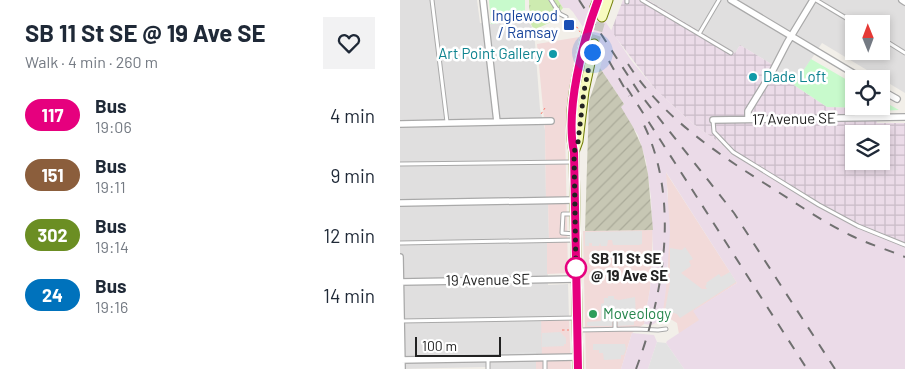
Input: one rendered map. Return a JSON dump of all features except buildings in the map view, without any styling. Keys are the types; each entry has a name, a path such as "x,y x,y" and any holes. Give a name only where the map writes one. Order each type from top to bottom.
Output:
{"street":[{"path":"483,0 497,122"},
{"path":"602,17 608,0"},
{"path":"730,0 848,70"},
{"path":"771,74 791,36 815,0"},
{"path":"578,369 574,330 577,318 572,116 583,32"},
{"path":"574,152 578,142 584,91 594,44"},
{"path":"748,119 748,111 768,80"},
{"path":"890,95 897,99"},
{"name":"17 Avenue SE","path":"713,120 905,117"},
{"path":"400,124 551,121"},
{"path":"400,204 575,200"},
{"path":"400,258 402,369"},
{"name":"19 Avenue SE","path":"400,282 576,279"},
{"path":"401,360 578,357"}],"lane":[{"path":"432,0 447,123"},
{"path":"551,0 560,14 566,16"},
{"path":"642,0 731,53"},
{"path":"699,34 719,0"},
{"path":"815,0 845,18"},
{"path":"890,43 905,52"},
{"path":"713,120 714,132 733,152 819,205 858,226 905,245"},
{"path":"400,164 574,162"},
{"path":"400,242 576,237"},
{"path":"615,314 615,329"},
{"path":"401,321 577,318"},
{"path":"574,330 658,330 666,328"},
{"path":"488,358 488,369"},
{"path":"545,358 545,369"}],"path":[{"path":"567,31 577,27 583,32"},
{"path":"541,114 544,108"},
{"path":"562,330 574,330"}],"shaded area":[{"path":"400,0 477,0 480,23 491,24 521,20 525,16 534,30 540,109 545,130 546,200 548,201 549,240 547,241 548,285 568,284 569,317 542,358 536,359 536,369 486,369 486,367 400,369"},
{"path":"558,0 591,0 631,60 655,89 692,123 735,154 807,200 872,234 905,246 905,369 684,369 666,343 667,341 699,320 693,311 737,283 666,172 670,231 662,319 652,325 644,324 650,289 653,251 651,197 646,161 638,135 620,107 624,104 600,68 603,57 573,12 569,8 563,8"},
{"path":"623,0 648,0 735,53 740,45 773,65 769,72 794,85 827,107 845,107 845,115 876,115 877,123 905,123 905,246 872,234 807,200 735,154 692,123 655,89 611,31"},
{"path":"648,0 905,0 905,93 890,84 890,70 867,70 850,60 890,60 890,15 845,15 845,57 822,43 794,85 769,72 773,65 740,45 735,53"},
{"path":"579,37 565,128 568,273 547,274 547,240 549,240 548,201 546,201 545,130 537,44"},
{"path":"600,68 624,104 621,107 642,147 648,174 653,230 585,231 589,101"},
{"path":"665,171 737,283 694,311 700,320 679,334 677,323 662,314 668,271 668,193"},
{"path":"653,230 650,289 644,324 632,333 621,369 586,369 583,231"},
{"path":"642,231 642,244 639,245 613,245 612,240 608,240 607,246 601,246 600,243 599,246 592,246 592,243 589,243 589,246 585,246 585,232"},
{"path":"685,247 693,259 689,261 691,266 681,273 702,289 707,289 706,283 719,274 721,277 730,272 736,282 680,318 677,314 665,310 670,283 670,248 682,250"},
{"path":"608,296 614,296 614,299 619,300 635,297 636,317 634,318 634,325 618,326 618,321 612,321 612,326 587,326 587,322 601,321 601,304 604,303 604,298 608,298"},
{"path":"569,317 571,369 536,369 536,358 542,358 541,318"},
{"path":"560,332 566,338 564,346 542,347 542,333"},
{"path":"632,333 654,335 657,342 648,369 621,369"},
{"path":"657,342 666,343 684,369 648,369"},
{"path":"593,344 625,344 626,349 624,355 621,355 621,359 604,360 603,353 599,353 599,350 593,350"},
{"path":"536,352 536,354 416,357 416,355"}],"green space":[{"path":"489,0 525,0 525,16 521,20 491,24"},
{"path":"529,0 558,0 563,8 551,22 534,30 530,22"},
{"path":"811,59 845,79 845,107 827,107 794,85"},
{"path":"890,105 899,110 890,110"}],"tunnel":[{"path":"587,33 595,7"},
{"path":"594,44 602,17"}],"railway":[{"path":"579,0 640,94 734,213 835,369"},
{"path":"609,61 629,96"},
{"path":"628,64 656,100 707,145 807,211 852,236 905,257"},
{"path":"627,88 807,369"},
{"path":"636,369 654,310 664,247 665,215 662,184 655,154 644,125"}],"bus line":[{"name":"117","path":"578,369 572,127 580,64 587,33 598,0"}],"place":[{"name":"Inglewood / Ramsay","path":"569,25"},
{"name":"Art Point Gallery","path":"553,54"},
{"name":"Dade Loft","path":"753,77"},
{"name":"SB 11 St SE @ 19 Ave SE","path":"576,268"},
{"name":"Moveology","path":"593,314"}],"route":[{"path":"576,268 576,272 574,152 578,142 586,76 592,52"}]}
